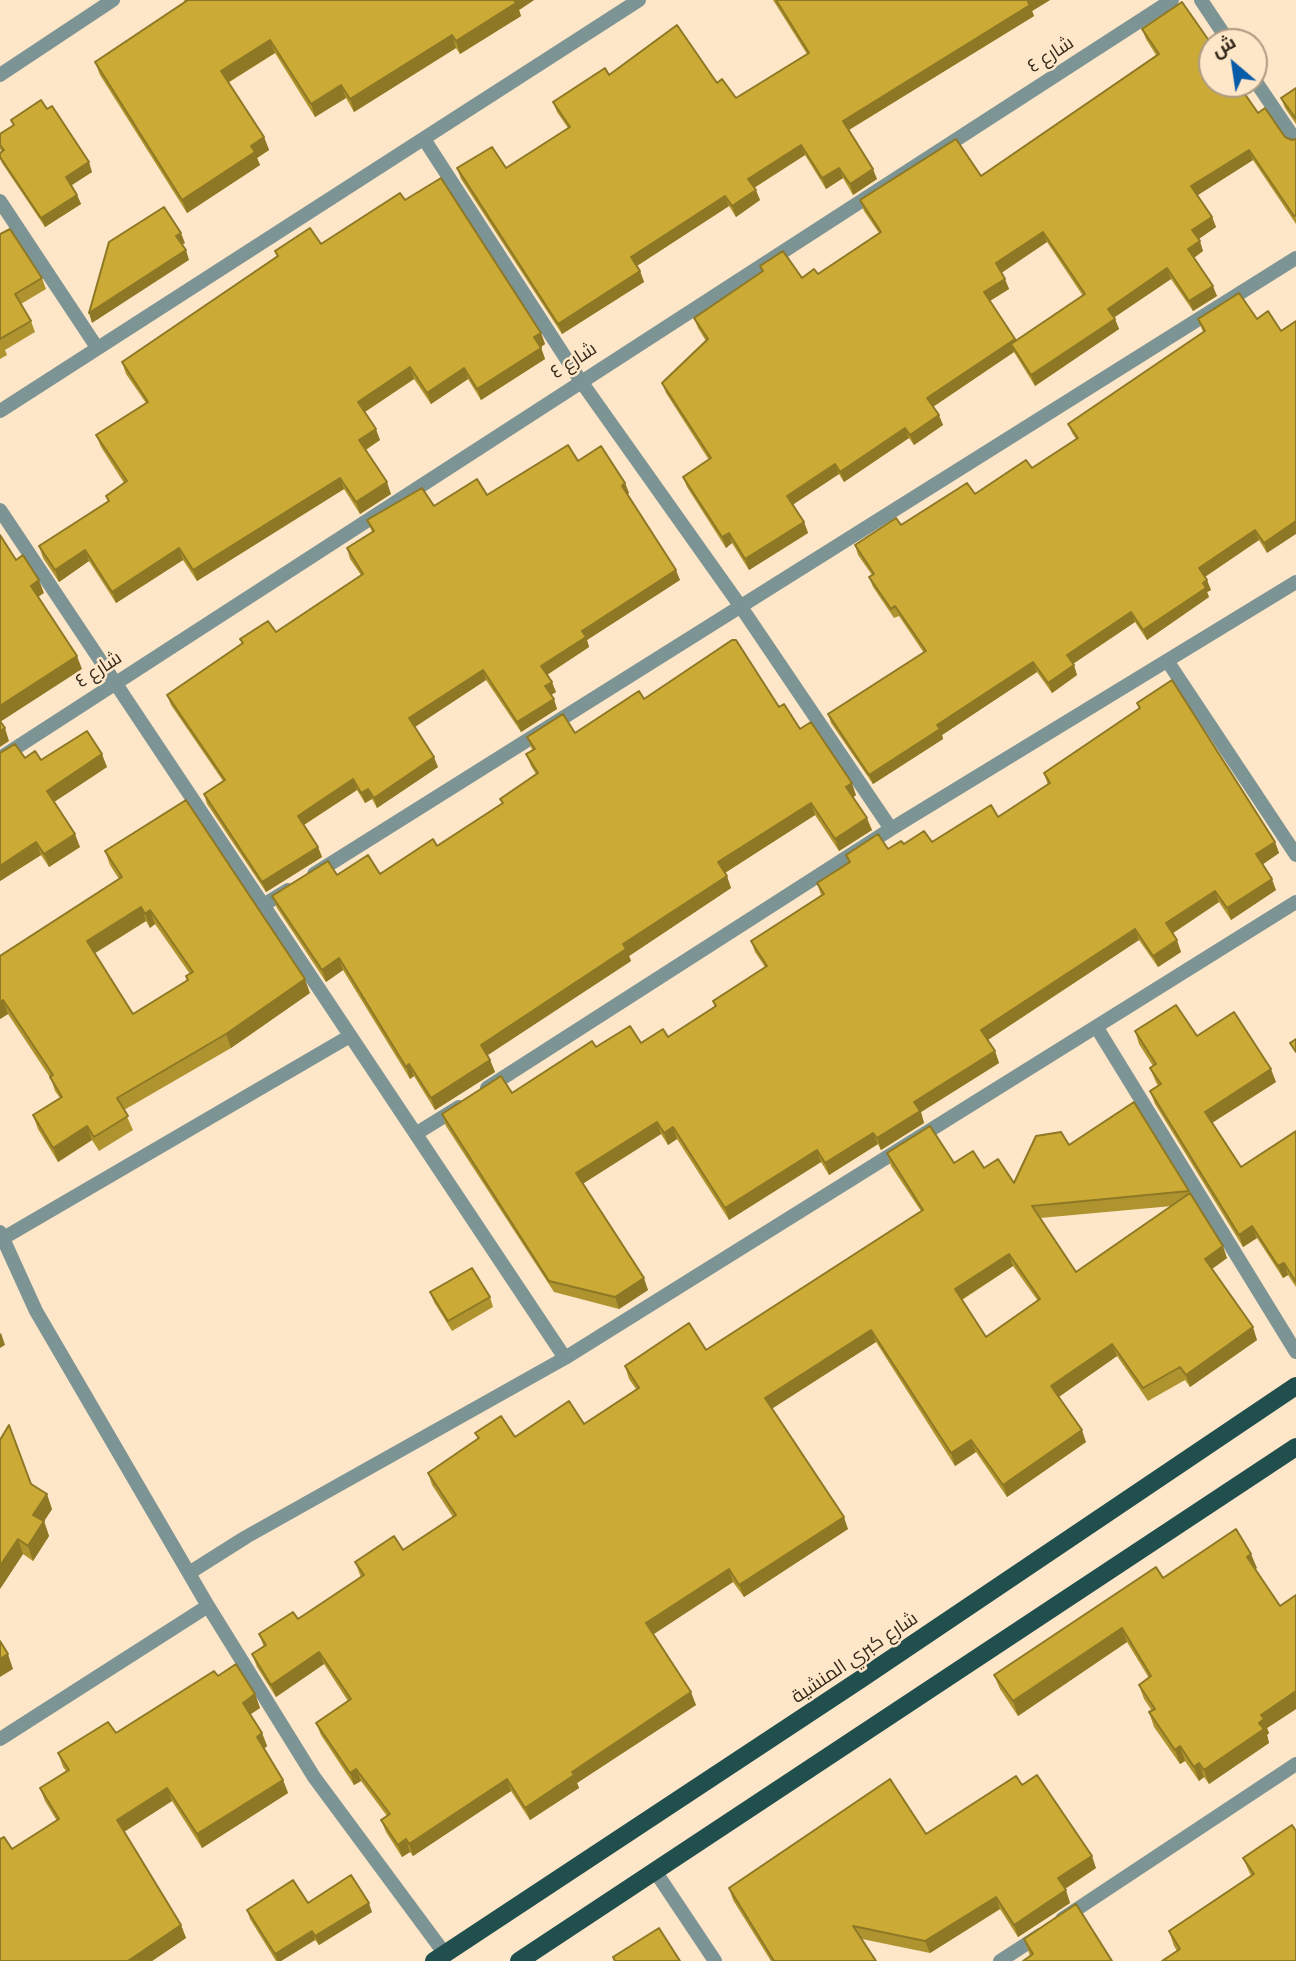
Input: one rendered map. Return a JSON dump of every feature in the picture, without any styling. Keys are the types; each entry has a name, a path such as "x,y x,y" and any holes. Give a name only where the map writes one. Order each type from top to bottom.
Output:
{"main road":[{"name":"شارع كبري المنشية","path":"440,1957 862,1679 1296,1386"},
{"path":"519,1961 1296,1447"}],"street":[{"path":"0,75 113,0"},
{"path":"0,411 96,346 425,139 639,0"},
{"name":"شارع ٤","path":"0,758 580,380 1172,0"},
{"path":"1201,0 1220,28"},
{"path":"1267,98 1296,141"},
{"path":"425,139 580,380 741,607 891,829"},
{"path":"0,201 96,346"},
{"path":"265,904 1296,258"},
{"path":"0,510 565,1358"},
{"path":"417,1133 891,829 1296,582"},
{"path":"1168,662 1296,855"},
{"path":"189,1573 246,1537 565,1358 1296,902"},
{"path":"1097,1028 1296,1352"},
{"path":"351,1036 1,1237 36,1311 208,1606 314,1777 440,1957"},
{"path":"0,1739 208,1606"},
{"path":"1000,1961 1296,1764"},
{"path":"654,1871 715,1961"}],"building":[{"path":"188,0 514,0 516,3 456,41 452,35 350,99 341,85 311,104 270,40 221,71 264,137 251,146 255,152 182,200 95,62"},
{"path":"776,0 1030,0 1030,5 843,121 873,169 850,184 839,168 822,178 801,145 748,179 756,190 732,206 725,196 631,257 640,271 558,324 457,168 492,147 506,168 570,127 553,102 605,68 609,75 677,25 717,83 722,79 736,98 809,53"},
{"path":"1182,2 1200,28 1198,28 1198,98 1248,98 1258,113 1265,108 1285,137 1296,139 1296,215 1294,216 1249,150 1191,186 1212,217 1192,230 1200,241 1188,249 1213,286 1189,301 1167,268 1108,309 1115,319 1031,375 1011,344 1085,294 1043,232 996,263 1005,279 984,292 1015,339 927,398 939,415 910,435 905,428 840,472 835,464 787,496 804,522 745,559 729,533 722,537 683,477 711,458 662,383 708,339 694,318 763,271 760,266 783,251 802,278 814,269 818,274 881,232 860,200 956,139 981,176 1159,54 1142,29"},
{"path":"1296,88 1296,119 1281,98"},
{"path":"41,100 47,109 52,106 89,162 66,177 77,195 41,218 0,157 4,150 0,145 0,134 14,125 11,120"},
{"path":"441,178 541,333 534,337 541,348 477,389 464,368 427,393 410,367 358,402 376,429 359,440 387,482 356,502 340,478 193,570 179,548 112,592 85,550 55,570 39,546 109,501 106,496 127,481 96,435 148,402 122,362 278,256 275,251 310,228 321,244 400,193 405,200"},
{"path":"164,207 181,233 176,236 186,250 89,313 109,242"},
{"path":"10,229 42,278 15,294 31,321 0,339 0,234"},
{"path":"1239,293 1257,319 1268,311 1281,331 1296,321 1296,521 1264,543 1255,530 1199,568 1207,580 1203,583 1206,588 1143,630 1131,612 1067,655 1074,665 1048,683 1033,662 937,725 940,729 869,775 828,714 926,651 895,606 891,609 869,577 874,574 855,545 896,518 901,525 967,483 975,494 1026,460 1032,468 1078,438 1068,424 1205,331 1198,319"},
{"path":"568,445 578,461 601,446 625,483 622,486 676,570 582,631 586,637 541,666 552,682 545,686 554,699 517,722 483,670 409,718 434,757 374,798 368,789 361,793 353,779 298,816 318,847 262,882 204,794 225,780 167,695 243,643 240,639 268,621 276,632 363,574 347,548 374,531 367,520 422,488 434,506 477,479 487,495"},
{"path":"0,535 16,560 23,555 39,580 31,586 77,656 0,706"},
{"path":"732,640 736,640 779,707 784,704 800,729 811,722 852,783 846,787 867,818 835,839 811,803 718,862 727,876 623,944 626,949 481,1045 490,1060 431,1098 409,1064 406,1067 339,958 322,970 272,896 328,861 337,875 368,855 380,874 433,839 437,846 503,803 500,799 538,773 526,754 535,749 527,737 563,714 575,733 639,691 644,699"},
{"path":"1172,680 1275,842 1256,854 1272,879 1227,908 1215,891 1166,923 1177,940 1153,956 1135,929 981,1030 995,1051 914,1102 920,1111 877,1138 873,1133 825,1163 817,1150 725,1208 673,1127 664,1133 657,1122 576,1173 644,1278 615,1297 549,1281 442,1114 501,1076 512,1093 592,1041 596,1047 630,1026 641,1043 663,1029 668,1037 716,1006 713,1001 767,966 751,941 824,894 817,883 850,862 846,855 878,834 888,849 901,841 904,844 924,831 932,842 991,805 998,817 1050,783 1044,773 1140,708 1137,703"},
{"path":"87,731 102,754 47,791 75,834 44,854 36,842 0,866 0,753 15,744 25,758 35,751 41,760"},
{"path":"186,800 305,979 226,1034 117,1098 128,1116 94,1137 87,1126 53,1148 33,1115 62,1097 50,1077 53,1075 3,1000 0,1002 0,956 122,877 105,851","holes":["141,907 145,914 150,910 193,972 186,976 188,980 133,1014 87,941"]},
{"path":"1176,1005 1197,1036 1234,1012 1271,1069 1205,1112 1241,1167 1296,1131 1296,1282 1284,1263 1278,1266 1252,1226 1239,1235 1150,1091 1161,1084 1150,1068 1156,1064 1135,1031"},
{"path":"1296,1039 1296,1052 1290,1043"},
{"path":"1134,1102 1189,1191 1032,1206 1076,1272 1190,1193 1223,1246 1205,1259 1253,1327 1186,1375 1180,1367 1143,1388 1112,1344 1051,1386 1082,1430 1003,1485 971,1440 951,1453 871,1330 765,1398 844,1517 739,1585 729,1569 646,1623 691,1692 572,1772 574,1775 525,1808 507,1779 409,1844 406,1839 398,1845 381,1820 390,1814 356,1769 350,1773 316,1723 351,1699 319,1652 271,1685 252,1654 266,1645 259,1634 293,1612 298,1619 364,1575 355,1562 394,1536 403,1550 456,1515 428,1473 479,1438 475,1433 501,1416 515,1437 569,1401 584,1424 639,1388 625,1366 689,1323 706,1350 923,1210 887,1153 930,1126 954,1163 973,1151 984,1168 998,1159 1014,1183 1036,1136 1061,1132 1069,1145","holes":["1009,1254 1040,1299 986,1337 955,1289"]},
{"path":"472,1268 490,1297 448,1321 430,1292"},
{"path":"9,1425 31,1484 47,1494 33,1515 44,1521 28,1546 18,1539 0,1566 0,1440"},
{"path":"1236,1529 1251,1554 1247,1557 1280,1606 1296,1595 1296,1691 1261,1715 1264,1719 1259,1723 1264,1729 1204,1770 1199,1763 1194,1767 1180,1746 1175,1750 1149,1712 1155,1709 1139,1685 1151,1676 1122,1628 1013,1701 994,1675 1156,1567 1163,1578"},
{"path":"0,1641 8,1654 0,1659"},
{"path":"236,1664 255,1694 243,1703 262,1733 257,1737 283,1780 197,1834 167,1788 117,1820 181,1925 128,1961 0,1961 0,1839 4,1837 12,1849 59,1819 40,1788 69,1770 58,1753 108,1722 116,1733 214,1671 218,1676"},
{"path":"1037,1775 1092,1856 1058,1878 1066,1890 1014,1925 996,1897 925,1941 853,1926 876,1961 774,1961 729,1888 890,1779 926,1834 1016,1776 1022,1785"},
{"path":"1292,1825 1296,1831 1296,1961 1162,1961 1180,1949 1169,1931 1254,1874 1243,1858"},
{"path":"351,1875 369,1903 315,1936 312,1931 275,1954 247,1910 293,1880 308,1903"},
{"path":"1076,1904 1112,1961 1023,1961 1033,1954 1024,1939"},
{"path":"659,1928 680,1961 615,1961 613,1957"}]}
